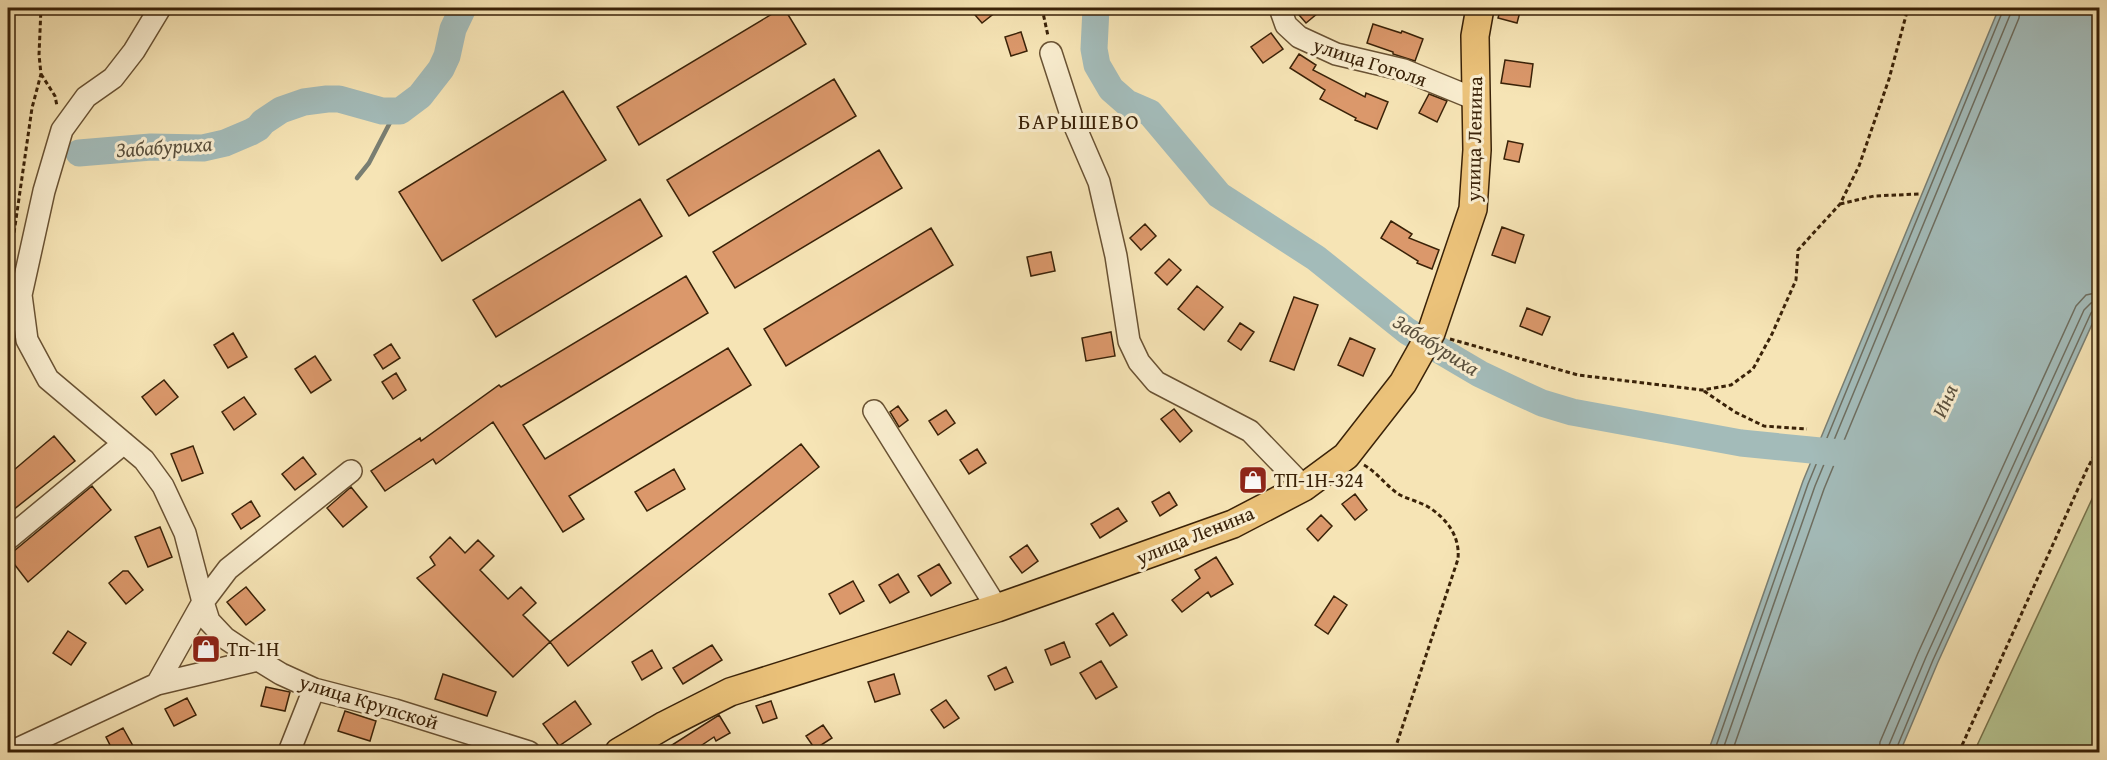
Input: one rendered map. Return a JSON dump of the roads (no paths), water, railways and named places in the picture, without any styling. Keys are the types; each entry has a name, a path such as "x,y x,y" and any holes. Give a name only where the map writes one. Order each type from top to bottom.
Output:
{"main road":[{"name":"улица Ленина","path":"619,753 665,725 730,692 997,608 1233,524 1304,487 1346,456 1412,368 1431,333 1473,209 1477,150 1475,36 1480,8"}],"street":[{"name":"улица Крупской","path":"160,8 134,51 113,78 86,97 62,130 44,191 21,294 27,340 48,379 144,460 163,486 185,533 209,621 225,638 281,674 314,689 395,710 529,753"},
{"name":"улица Гоголя","path":"1280,8 1286,25 1299,37 1336,54 1404,70 1475,99"},
{"path":"1052,53 1074,124 1099,182 1116,256 1129,341 1139,362 1156,382 1250,431 1304,487"},
{"path":"874,411 997,608"},
{"path":"8,539 124,443"},
{"path":"157,684 203,602 228,569 351,471"},
{"path":"10,753 157,684 258,660"},
{"path":"289,753 314,689"}],"water":[{"name":"Иня","path":"1999,8 2099,8 2099,309 1938,662 1900,752 1708,752 1803,481"}],"waterway":[{"name":"Забабуриха","path":"79,153 151,147 203,148 225,143 251,132 281,110 304,102 339,99 382,111 400,111 420,96 441,69 447,56 453,29 463,8"},
{"name":"Забабуриха","path":"1096,8 1094,49 1097,65 1111,89 1127,103 1150,113 1219,195 1316,258 1407,331 1480,374 1542,403 1572,412 1741,443 1851,454"},
{"path":"357,178 369,163 396,111"}],"place":[{"name":"ТП-1Н-324","path":"1253,480"},
{"name":"Тп-1Н","path":"206,649"}],"district":[{"name":"БАРЫШЕВО","path":"1079,121"}]}
